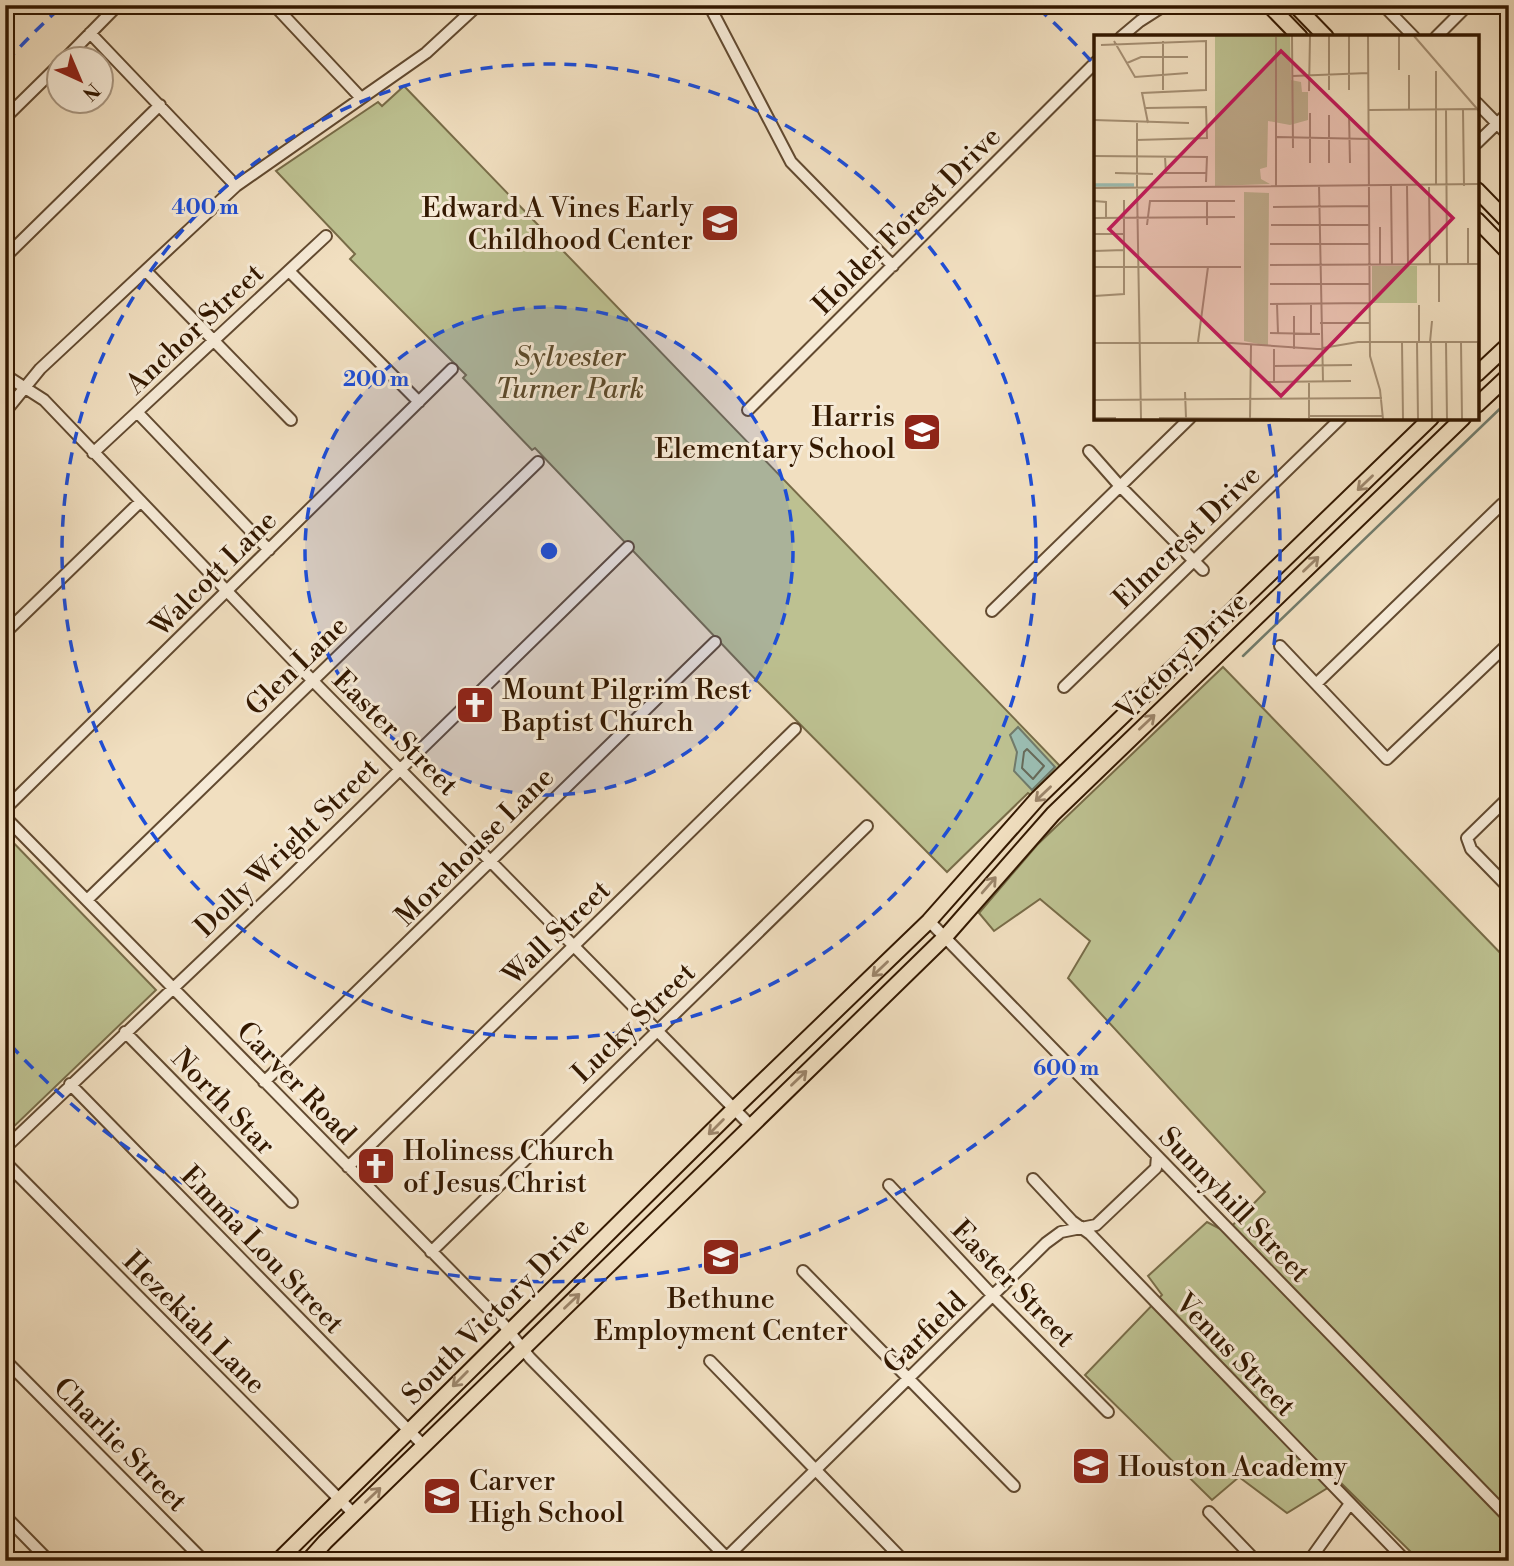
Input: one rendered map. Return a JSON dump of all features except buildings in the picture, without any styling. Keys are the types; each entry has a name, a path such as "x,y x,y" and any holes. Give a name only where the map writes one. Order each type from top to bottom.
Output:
{"main road":[{"path":"1269,5 1298,35"},
{"path":"1295,5 1324,35"},
{"path":"1479,192 1509,223"},
{"path":"1479,222 1509,253"},
{"path":"1479,372 1509,344"},
{"path":"1479,403 1509,375"},
{"name":"Victory Drive","path":"929,921 1003,835 1429,420"},
{"name":"Victory Drive","path":"945,937 1017,853 1091,776 1461,420"},
{"path":"1397,452 1412,467"},
{"path":"1237,606 1252,621"},
{"path":"1077,761 1091,776"},
{"name":"South Victory Drive","path":"278,1561 624,1217 929,921"},
{"name":"South Victory Drive","path":"308,1561 945,937"},
{"path":"624,1217 640,1234"}],"street":[{"path":"77,46 118,5"},
{"path":"274,5 361,98"},
{"path":"5,412 25,386 56,354 236,186 426,53 478,5"},
{"path":"709,5 791,162 893,266"},
{"path":"1123,35 1140,20 1166,5"},
{"path":"1383,5 1412,35"},
{"path":"1438,35 1468,5"},
{"path":"90,33 236,186"},
{"name":"Holder Forest Drive","path":"748,410 1094,64"},
{"path":"5,117 46,77"},
{"path":"5,257 160,105"},
{"path":"1479,105 1509,136"},
{"path":"1479,141 1509,112"},
{"name":"Anchor Street","path":"93,453 326,236"},
{"path":"146,271 291,420"},
{"path":"289,271 419,402"},
{"name":"Walcott Lane","path":"5,809 452,369"},
{"name":"Easter Street","path":"5,375 44,400 312,680 751,1126"},
{"path":"137,412 269,550"},
{"path":"992,611 1188,420"},
{"name":"Elmcrest Drive","path":"1064,687 1338,420"},
{"path":"1089,451 1203,570"},
{"name":"Glen Lane","path":"87,900 538,461"},
{"path":"5,634 140,502"},
{"path":"1316,684 1505,508"},
{"name":"Dolly Wright Street","path":"5,1148 285,882 628,547"},
{"name":"Morehouse Lane","path":"264,1082 715,642"},
{"path":"1280,646 1387,759 1509,643"},
{"name":"Wall Street","path":"348,1167 795,729"},
{"path":"1509,797 1466,838 1471,849 1509,888"},
{"name":"Carver Road","path":"5,817 729,1559"},
{"name":"Lucky Street","path":"431,1252 867,826"},
{"name":"Sunnyhill Street","path":"929,921 1509,1518"},
{"name":"North Star","path":"125,1032 292,1202"},
{"name":"Emma Lou Street","path":"70,1084 424,1446"},
{"name":"Garfield","path":"729,1559 814,1469 1060,1232 1096,1225 1104,1219 1156,1168 1157,1156"},
{"name":"Hezekiah Lane","path":"5,1162 354,1514"},
{"name":"Venus Street","path":"1033,1179 1406,1561"},
{"name":"Easter Street","path":"889,1185 993,1296 1108,1412"},
{"path":"803,1271 1014,1486"},
{"name":"Charlie Street","path":"5,1360 204,1561"},
{"path":"710,1361 904,1561"},
{"path":"1309,1561 1349,1505"},
{"path":"1209,1512 1256,1561"},
{"path":"5,1516 49,1561"}],"green space":[{"name":"Sylvester Turner Park","path":"404,86 1061,767 1032,796 1028,793 947,872 758,682 535,448 532,450 463,378 466,375 350,259 355,254 276,171 378,102 382,106"},
{"path":"1223,667 1509,962 1509,1561 1420,1561 1339,1481 1287,1513 1239,1477 1212,1500 1085,1375 1162,1295 1148,1276 1207,1222 1226,1232 1265,1192 1068,978 1090,941 1040,899 994,931 979,913 1037,845"},
{"path":"5,834 156,990 5,1135"}],"water":[{"path":"1018,727 1055,767 1032,790 1014,771 1017,752 1010,735"}],"waterway":[{"path":"1243,656 1509,400"}],"place":[{"name":"Edward A Vines Early Childhood Center","path":"720,223"},
{"name":"Harris Elementary School","path":"922,432"},
{"name":"Mount Pilgrim Rest Baptist Church","path":"475,705"},
{"name":"Holiness Church of Jesus Christ","path":"376,1166"},
{"name":"Bethune Employment Center","path":"721,1257"},
{"name":"Houston Academy","path":"1091,1466"},
{"name":"Carver High School","path":"442,1496"}]}
